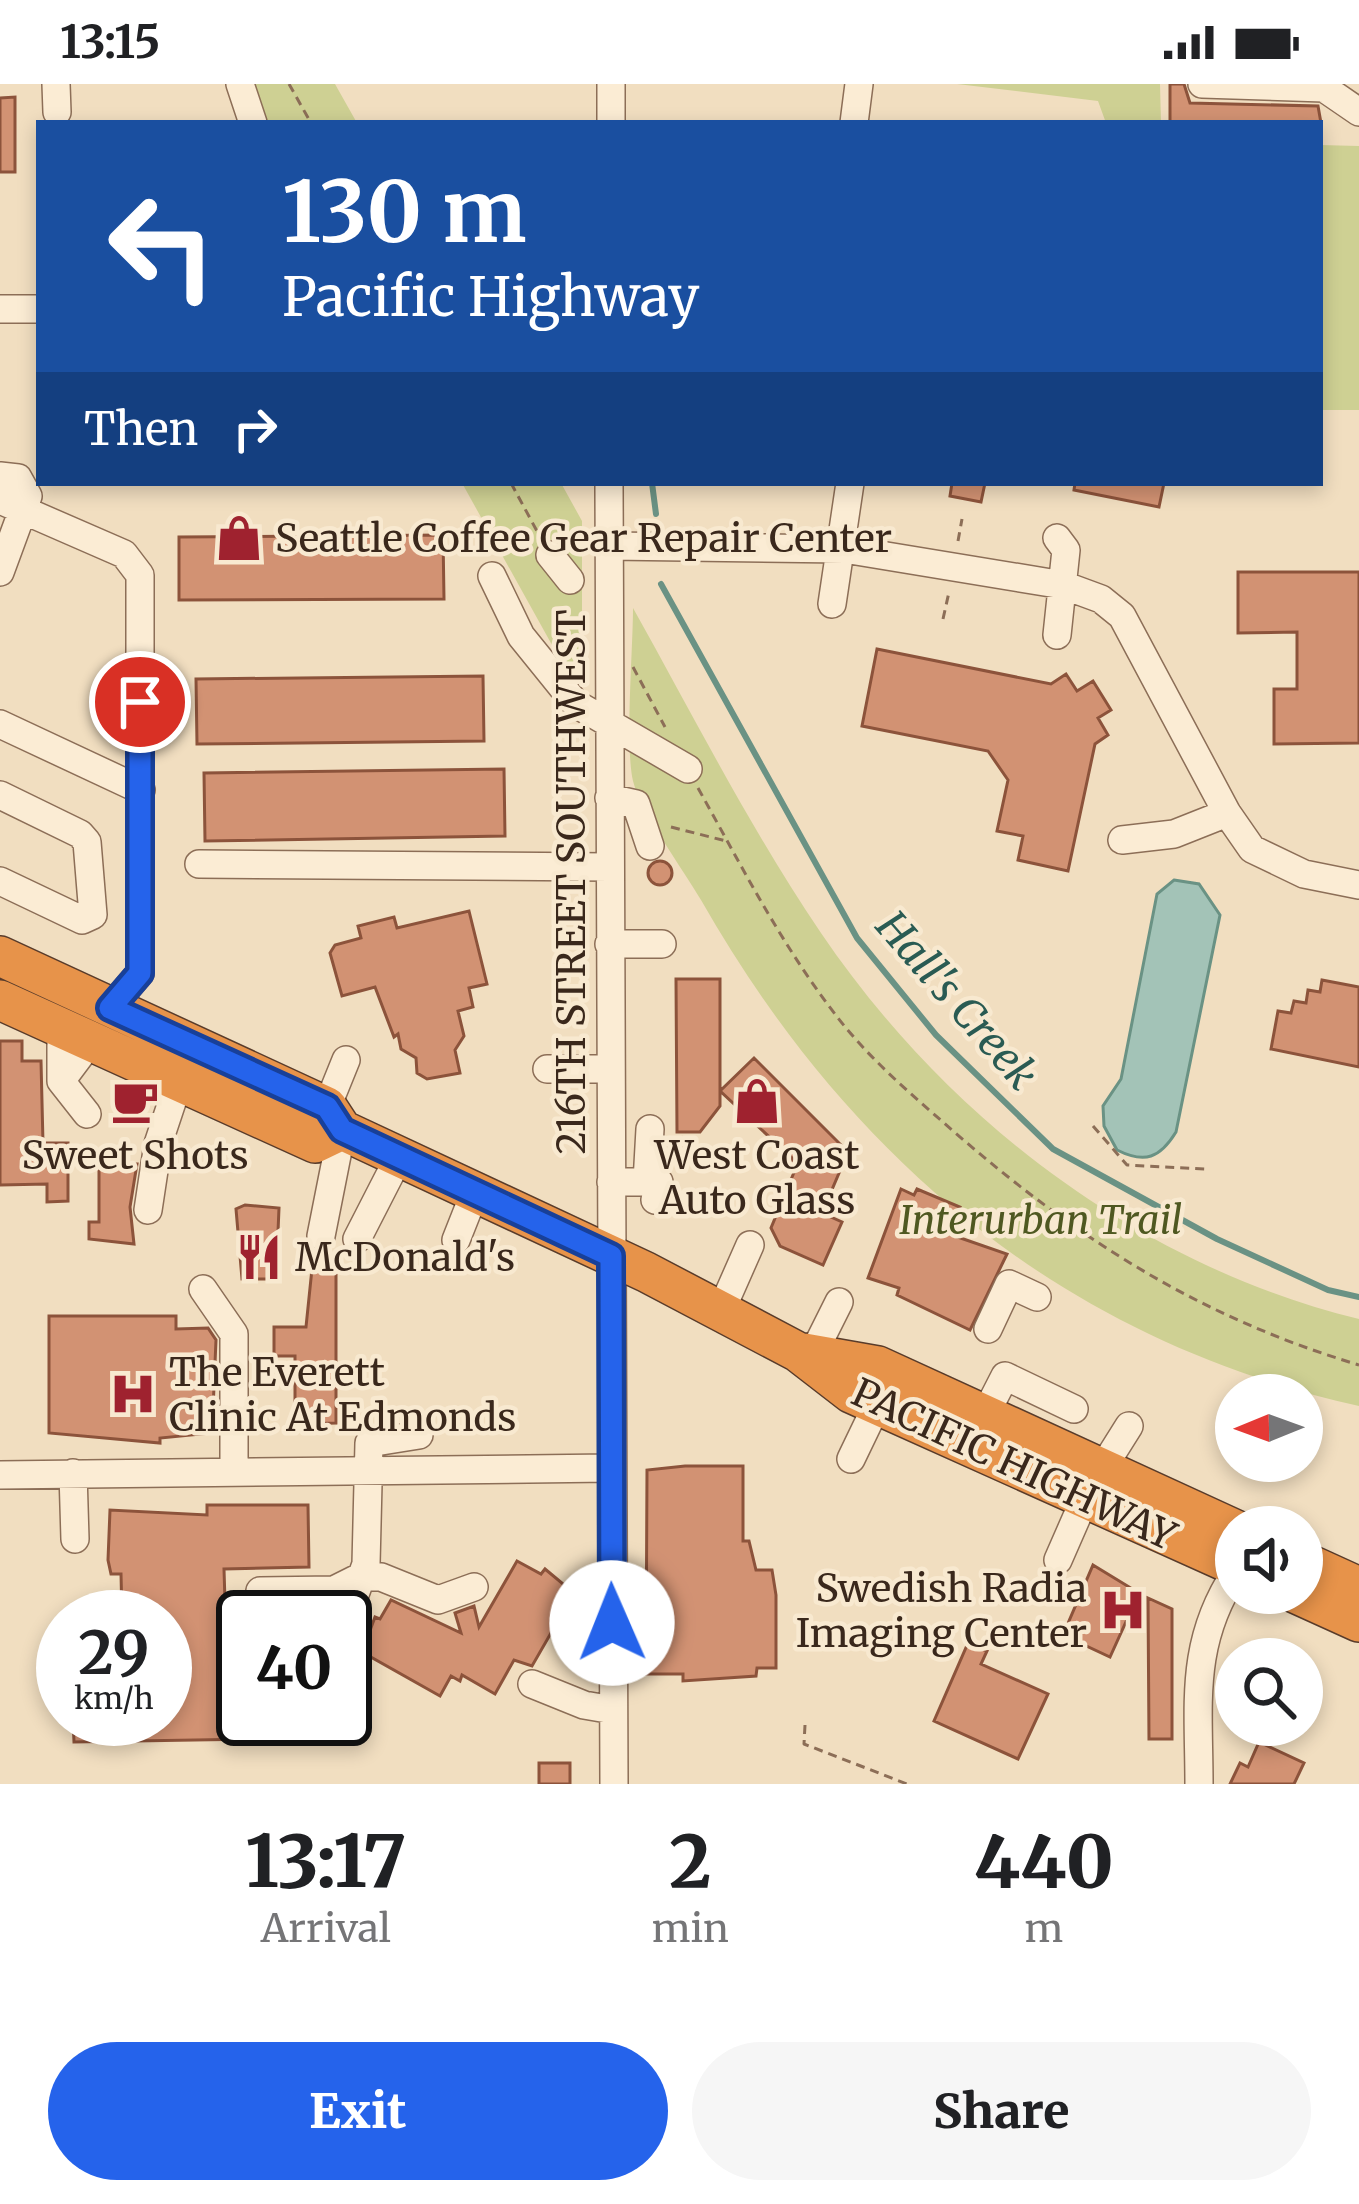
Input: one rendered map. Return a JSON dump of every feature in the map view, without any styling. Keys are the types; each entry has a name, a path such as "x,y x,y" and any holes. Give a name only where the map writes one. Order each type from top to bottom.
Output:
{"highway":[{"name":"PACIFIC HIGHWAY","path":"0,956 87,1026 179,1081 315,1143 334,1119"},
{"name":"PACIFIC HIGHWAY","path":"0,1000 87,1026 334,1119 399,1157 806,1353 851,1394 881,1373"},
{"name":"PACIFIC HIGHWAY","path":"881,1373 985,1415 1215,1556"},
{"name":"PACIFIC HIGHWAY","path":"881,1373 1094,1482 1215,1523"},
{"path":"1323,1571 1359,1587"},
{"path":"1323,1606 1359,1622"}],"street":[{"path":"240,84 252,120"},
{"path":"611,84 611,120"},
{"path":"854,120 860,84"},
{"path":"1202,84 1317,86 1359,112"},
{"path":"0,309 36,309"},
{"path":"0,476 23,484 28,508 0,572"},
{"name":"216TH STREET SOUTHWEST","path":"609,486 614,1784"},
{"path":"832,604 844,549 850,486"},
{"path":"0,500 28,508 124,554 140,575 140,973 87,1026 61,1081 86,1114"},
{"path":"1057,538 1066,550 1057,635"},
{"path":"609,546 844,549 1063,585 1101,599 1122,616 1227,814 1252,849 1276,865 1359,885"},
{"path":"550,555 570,580"},
{"path":"492,576 521,636 576,704 688,769"},
{"path":"0,724 141,790"},
{"path":"0,795 80,834 87,842 93,915 82,920 0,880"},
{"path":"609,798 637,804 647,834"},
{"path":"1122,839 1174,835 1227,814"},
{"path":"199,864 609,867"},
{"path":"609,944 662,944"},
{"path":"321,1236 346,1060"},
{"path":"547,1069 610,1069"},
{"path":"148,1210 158,1144 179,1081"},
{"path":"611,1182 651,1191 650,1129"},
{"path":"357,1239 399,1157"},
{"path":"456,1240 475,1192"},
{"path":"720,1313 750,1245"},
{"path":"988,1329 1009,1284 1037,1297"},
{"path":"203,1289 234,1334 234,1472"},
{"path":"806,1353 839,1302"},
{"path":"850,1459 881,1373"},
{"path":"985,1415 1005,1376 1074,1409"},
{"path":"1058,1560 1094,1482 1129,1426"},
{"path":"369,1457 419,1435"},
{"path":"0,1456 0,1475 234,1472 369,1457 610,1468"},
{"path":"357,1590 362,1576 369,1457"},
{"path":"73,1473 75,1539"},
{"path":"334,1590 362,1576 381,1577 438,1600 474,1587"},
{"path":"1199,1784 1199,1660 1204,1630 1215,1609"},
{"path":"532,1684 613,1710"}],"path":[{"path":"289,84 309,120"},
{"path":"513,486 550,555"},
{"path":"627,656 667,730"},
{"path":"688,769 784,943 838,1018 899,1083 1009,1180 1094,1244 1181,1294 1279,1341 1359,1365"},
{"path":"647,834 728,841"},
{"path":"1093,1126 1127,1165 1205,1169"},
{"path":"805,1725 804,1744 907,1784"}],"green space":[{"path":"237,84 335,84 355,120 257,120"},
{"path":"957,84 1160,84 1161,120 1105,120 1098,101"},
{"path":"1323,145 1359,146 1359,410 1323,410"},
{"path":"464,486 563,486 582,521 582,699"},
{"name":"Interurban Trail","path":"633,608 795,894 872,1001 928,1065 1055,1176 1126,1222 1200,1262 1278,1295 1359,1319 1359,1406 1323,1396 1323,1374 1247,1374 1153,1336 1060,1285 975,1226 896,1157 825,1079 760,994 644,808 633,781"}],"shaded area":[{"path":"1174,880 1199,884 1220,915 1176,1132 1158,1153 1136,1157 1117,1150 1104,1126 1103,1106 1121,1079 1157,894"}],"building":[{"path":"1170,84 1184,84 1190,103 1318,106 1320,120 1170,120"},
{"path":"15,97 15,172 0,172 0,98"},
{"path":"952,486 984,486 981,502 950,496"},
{"path":"1075,486 1163,486 1159,507 1074,490"},
{"path":"443,535 444,599 179,600 179,537"},
{"path":"1238,572 1359,572 1359,743 1274,744 1274,689 1297,689 1297,632 1238,633"},
{"path":"877,649 1051,684 1066,674 1077,691 1093,681 1111,710 1098,718 1108,735 1095,744 1068,871 1018,860 1023,836 997,831 1008,780 988,751 862,726"},
{"path":"483,676 484,741 197,744 196,679"},
{"path":"504,769 505,836 205,841 204,773"},
{"path":"660,861 669,864 669,882 660,885 651,882 648,873 651,864"},
{"path":"469,911 487,984 469,988 473,1007 458,1011 464,1036 455,1050 460,1073 427,1079 417,1073 416,1058 401,1049 398,1034 394,1037 375,987 342,996 330,953 335,945 361,938 358,926 394,917 397,928"},
{"path":"676,979 720,979 720,1106 700,1132 677,1132"},
{"path":"1322,980 1359,987 1359,1067 1271,1049 1278,1011 1291,1013 1294,1001 1306,1003 1308,990 1320,992"},
{"path":"0,1041 22,1041 22,1061 41,1061 43,1143 68,1143 68,1201 47,1202 47,1184 0,1185"},
{"path":"754,1058 848,1152 822,1213 842,1222 823,1265 780,1246 771,1228 795,1170 792,1158 720,1091"},
{"path":"99,1164 137,1164 130,1207 134,1244 89,1239 89,1222 99,1222"},
{"path":"901,1189 914,1195 917,1189 960,1207 949,1234 1007,1254 970,1330 897,1295 899,1288 868,1278"},
{"name":"McDonald's","path":"245,1205 279,1208 276,1279 242,1279 236,1209"},
{"path":"313,1259 331,1259 331,1273 336,1273 336,1423 295,1424 295,1356 274,1356 274,1327 306,1327"},
{"name":"The Everett Clinic At Edmonds","path":"49,1316 176,1316 176,1329 208,1328 216,1340 212,1433 160,1438 160,1443 49,1433"},
{"path":"743,1466 743,1541 749,1541 756,1570 772,1570 776,1595 776,1668 757,1668 756,1676 683,1681 683,1674 646,1674 647,1470"},
{"path":"207,1505 308,1505 309,1567 224,1569 225,1590 216,1590 216,1740 192,1740 192,1590 121,1590 121,1574 111,1574 108,1560 110,1510 207,1515"},
{"path":"517,1561 541,1574 545,1569 574,1593 532,1666 514,1660 495,1694 462,1675 460,1681 451,1676 440,1696 372,1658 372,1625 391,1600 461,1633 455,1613 474,1606 479,1627"},
{"name":"Swedish Radia Imaging Center","path":"1093,1565 1139,1593 1110,1657 1063,1635"},
{"path":"1148,1598 1172,1609 1172,1739 1149,1739"},
{"path":"968,1643 987,1651 981,1664 1048,1694 1018,1759 934,1721"},
{"path":"1257,1746 1304,1763 1294,1784 1230,1784 1240,1763 1248,1767"},
{"path":"539,1763 570,1763 570,1784 539,1784"}],"waterway":[{"name":"Hall's Creek","path":"652,486 656,514"},
{"name":"Hall's Creek","path":"661,584 857,938 936,1035 1053,1149 1217,1239 1328,1290 1359,1297"}],"place":[{"name":"Seattle Coffee Gear Repair Center","path":"239,538"},
{"name":"Sweet Shots","path":"135,1101"},
{"name":"West Coast Auto Glass","path":"757,1101"},
{"name":"McDonald's","path":"259,1257"},
{"name":"The Everett Clinic At Edmonds","path":"133,1394"},
{"name":"Swedish Radia Imaging Center","path":"1123,1610"}],"route":[{"path":"140,702 140,973 110,1008 327,1107 342,1130 611,1256 612,1623"}]}
